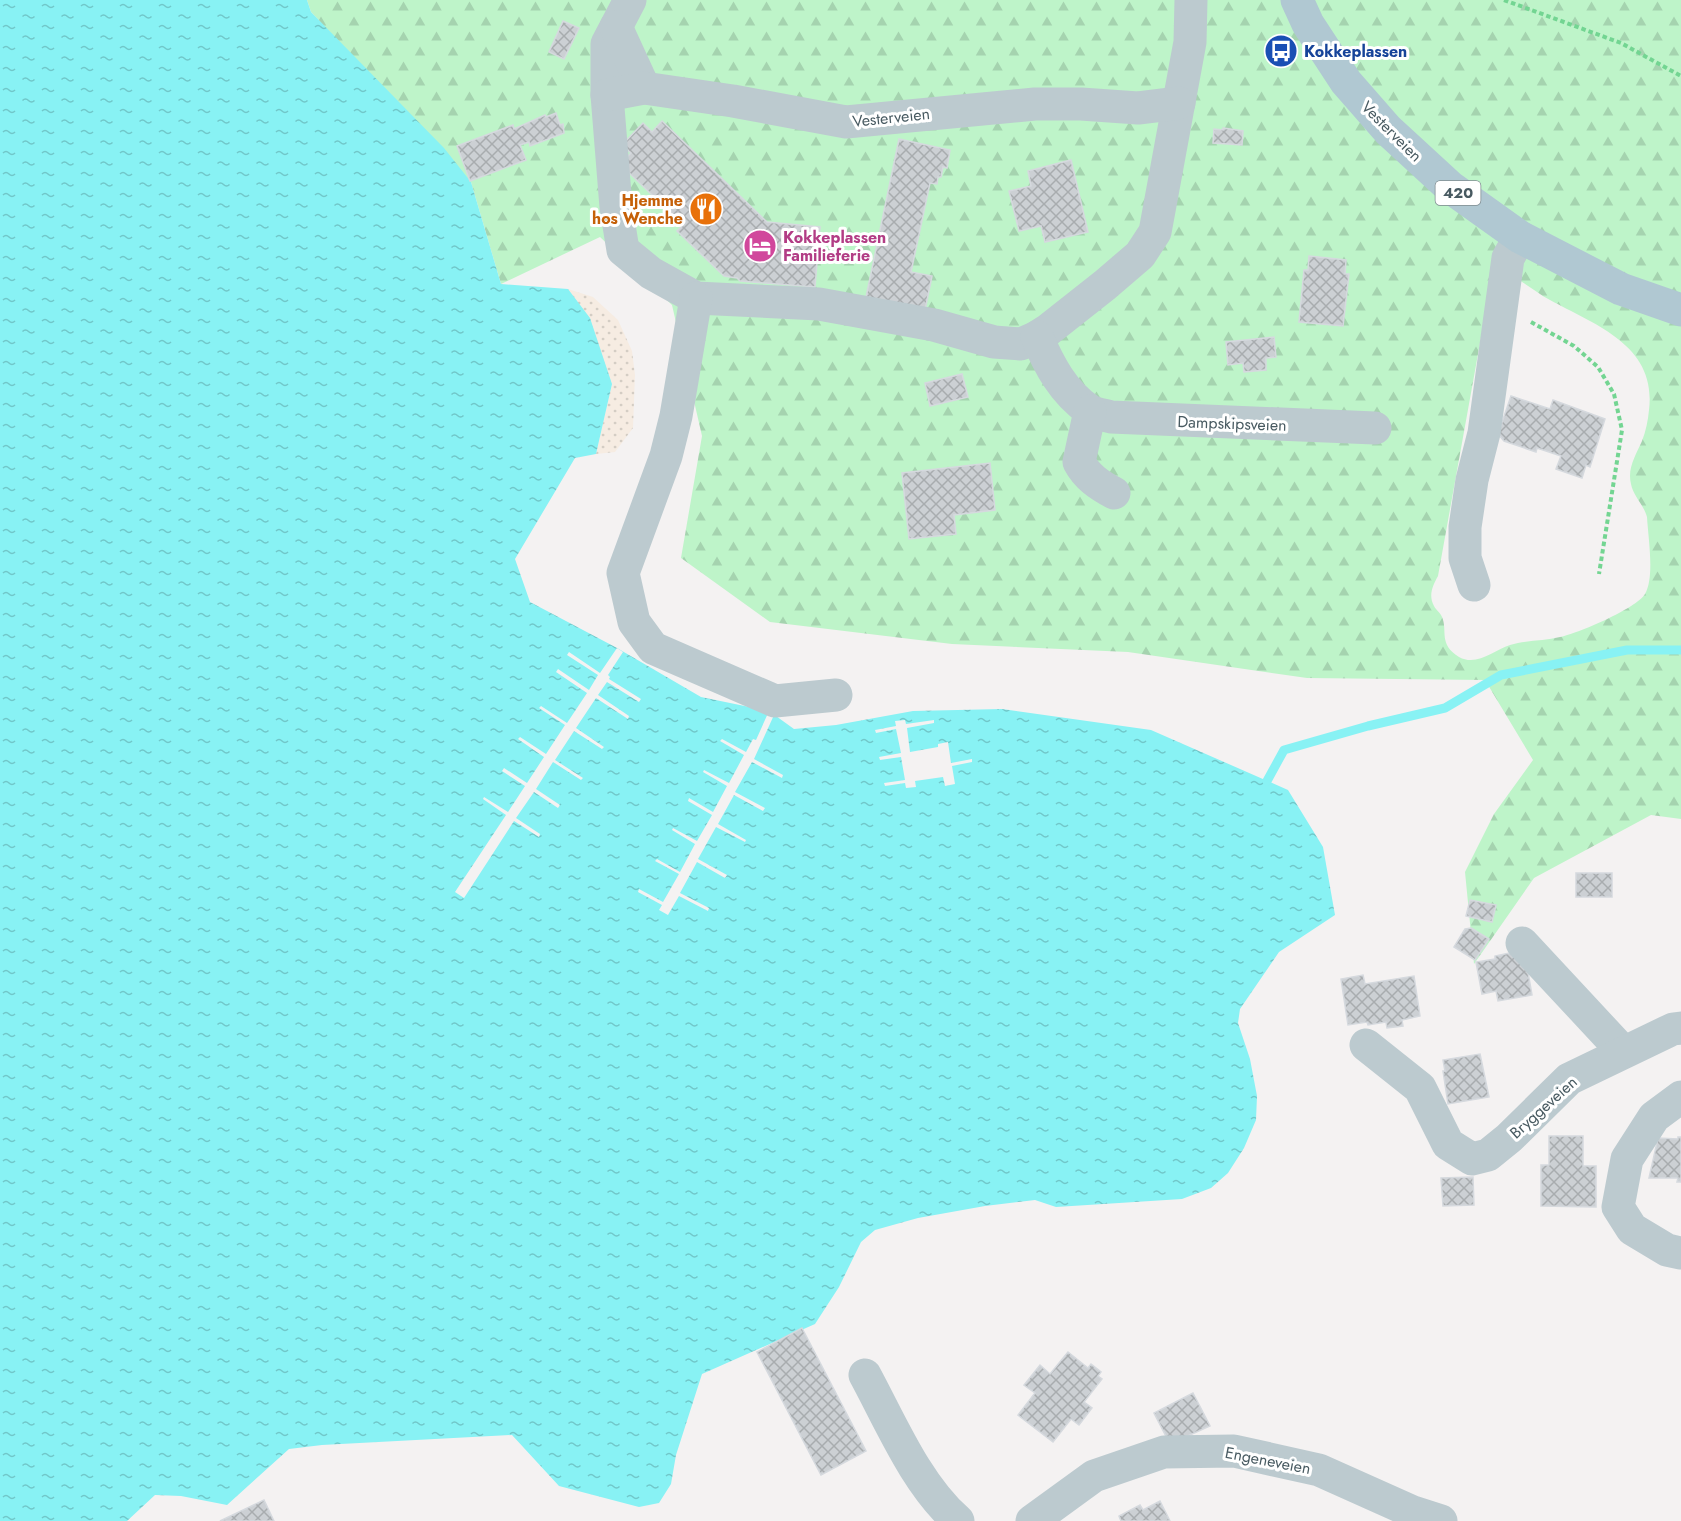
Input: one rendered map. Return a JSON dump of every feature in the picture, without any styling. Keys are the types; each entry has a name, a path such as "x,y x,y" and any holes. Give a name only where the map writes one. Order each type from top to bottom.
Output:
{"main road":[{"name":"Vesterveien","path":"1297,0 1308,24 1346,82 1388,130 1450,187 1520,237 1621,289 1681,310"}],"street":[{"path":"623,14 607,44 607,95 616,207 623,250 651,273 696,298 819,304 934,325 994,342 1021,344 1037,337 1105,285 1140,255 1155,232 1190,42 1191,0"},
{"path":"623,14 644,88"},
{"name":"Vesterveien","path":"607,95 644,88 733,101 846,122 1035,104 1138,108 1179,103"},
{"path":"1474,585 1465,558 1465,527 1472,480 1484,433 1508,258 1520,237"},
{"path":"696,298 674,426 666,456 623,573 634,622 653,648 776,701 836,695"},
{"name":"Dampskipsveien","path":"1037,337 1060,381 1070,394 1090,411 1123,419 1375,428"},
{"path":"1090,411 1079,462 1090,477 1114,493"},
{"path":"1522,943 1616,1043 1621,1053"},
{"name":"Bryggeveien","path":"1366,1045 1420,1088 1448,1144 1472,1158 1488,1155 1509,1138 1569,1079 1673,1029 1681,1028"},
{"path":"1681,1097 1654,1117 1627,1159 1618,1207 1632,1229 1667,1250 1681,1253"},
{"path":"864,1375 919,1473 943,1508 958,1521"},
{"name":"Engeneveien","path":"1032,1521 1094,1476 1164,1452 1234,1451 1319,1470 1413,1512 1441,1521"}],"path":[{"path":"1504,0 1621,42 1681,76"},
{"path":"1500,310 1539,325 1574,346 1598,367 1614,394 1622,430 1599,574"}],"green space":[{"path":"307,0 1681,0 1681,819 1651,815 1534,878 1474,964 1465,872 1494,814 1533,760 1485,680 1307,678 1128,652 952,644 770,622 681,558 702,436 672,305 600,237 501,284 471,182 311,12","holes":["1519,280 1619,340 1633,353 1643,369 1649,388 1649,414 1631,467 1630,478 1634,493 1647,517 1650,578 1645,594 1640,600 1592,626 1560,637 1510,645 1485,657 1466,660 1448,647 1444,622 1432,602 1432,590 1438,576 1489,293"]}],"sand":[{"path":"568,289 593,297 618,320 632,351 635,375 633,428 615,452 596,454 612,384"}],"water":[{"path":"0,0 307,0 311,12 444,148 471,182 501,284 568,289 590,318 612,384 596,454 575,458 515,559 530,602 617,648 701,697 769,711 794,729 836,725 913,711 1002,709 1151,730 1288,790 1323,847 1335,915 1279,952 1240,1009 1238,1023 1250,1059 1257,1096 1256,1120 1244,1148 1228,1173 1211,1188 1182,1199 1056,1207 1035,1200 918,1218 875,1230 861,1242 839,1287 815,1324 702,1374 676,1455 671,1484 659,1503 639,1507 559,1486 512,1435 322,1445 289,1449 227,1505 181,1496 155,1495 127,1521 0,1521"}],"pier":[{"path":"617,648 623,652 608,675 609,679 641,699 639,702 607,682 598,695 629,716 628,719 596,698 576,728 604,747 602,749 574,731 555,760 583,778 581,780 553,762 536,789 560,805 558,808 534,792 516,818 540,834 539,837 514,821 464,898 455,892 506,815 483,799 484,797 508,812 525,786 502,771 504,768 527,783 544,757 518,739 520,737 546,754 565,725 539,708 541,706 567,723 587,693 556,672 558,669 589,690 598,675 567,655 569,652 600,673"},
{"path":"769,711 774,715 754,759 783,775 782,778 752,762 735,792 765,808 763,811 734,795 718,824 746,840 745,842 716,827 698,859 727,875 725,878 697,862 680,893 709,908 708,911 679,896 668,915 659,910 662,905 638,892 639,889 663,902 679,874 655,861 657,859 680,872 695,844 672,830 673,828 697,841 712,815 688,801 689,798 713,812 727,786 703,772 704,770 729,783 744,755 720,741 722,739 746,752 753,739 756,740"},
{"path":"905,720 906,724 934,720 934,723 907,728 910,752 938,747 938,744 948,742 951,763 972,759 972,762 952,766 955,784 945,786 943,777 915,781 916,787 906,788 905,783 885,786 884,783 905,780 901,757 880,760 879,757 901,753 896,729 876,733 875,730 896,726 895,721"}],"building":[{"path":"563,21 579,28 564,59 549,52"},
{"path":"556,113 560,125 563,124 564,133 530,146 529,142 520,145 526,160 470,181 457,146 513,125 514,129 545,115 546,117"},
{"path":"662,121 767,222 820,227 815,287 740,281 737,278 724,276 677,231 683,225 620,164 631,153 622,145 643,123 652,132"},
{"path":"1223,128 1243,131 1242,145 1213,143 1214,129 1223,130"},
{"path":"899,139 950,150 947,168 943,167 937,184 930,183 911,272 932,276 924,315 865,302"},
{"path":"1071,160 1088,232 1045,242 1041,226 1019,231 1009,191 1031,186 1028,171"},
{"path":"1309,256 1346,260 1345,274 1349,274 1343,326 1299,322 1304,270 1308,270"},
{"path":"1274,337 1276,357 1266,358 1266,370 1244,372 1243,363 1228,365 1226,342"},
{"path":"962,374 968,397 930,406 925,383"},
{"path":"1511,396 1550,409 1553,400 1605,419 1590,467 1586,465 1582,478 1556,469 1561,456 1537,448 1536,452 1504,441 1498,434"},
{"path":"990,463 995,510 954,515 956,534 909,539 902,473"},
{"path":"1576,873 1612,873 1612,897 1576,897"},
{"path":"1470,900 1496,905 1492,922 1466,916"},
{"path":"1471,928 1489,939 1475,960 1454,947 1465,929"},
{"path":"1524,950 1532,995 1498,1001 1496,991 1482,994 1476,962"},
{"path":"1363,975 1365,984 1414,976 1420,1016 1402,1020 1403,1026 1387,1028 1386,1022 1348,1025 1341,979"},
{"path":"1480,1054 1489,1097 1448,1104 1443,1060"},
{"path":"1549,1136 1583,1136 1583,1166 1596,1166 1596,1207 1541,1206 1541,1165 1549,1165"},
{"path":"1681,1137 1681,1182 1677,1182 1678,1178 1649,1178 1658,1138 1678,1139"},
{"path":"1473,1177 1474,1205 1443,1206 1441,1178"},
{"path":"802,1328 866,1451 821,1475 757,1352"},
{"path":"1068,1352 1088,1368 1091,1364 1101,1372 1098,1376 1102,1379 1084,1402 1092,1408 1079,1425 1071,1419 1053,1442 1018,1415 1035,1393 1024,1385 1040,1365 1050,1374"},
{"path":"1193,1393 1210,1426 1170,1444 1154,1413"},
{"path":"264,1500 274,1521 220,1521"},
{"path":"1160,1501 1170,1521 1121,1521 1119,1516 1140,1505 1143,1510"}],"waterway":[{"path":"1267,781 1284,750 1368,726 1445,708 1501,675 1627,650 1681,650"}],"place":[{"name":"Kokkeplassen","path":"1281,51"},
{"name":"Hjemme hos Wenche","path":"706,209"},
{"name":"Kokkeplassen Familieferie","path":"760,246"}]}
